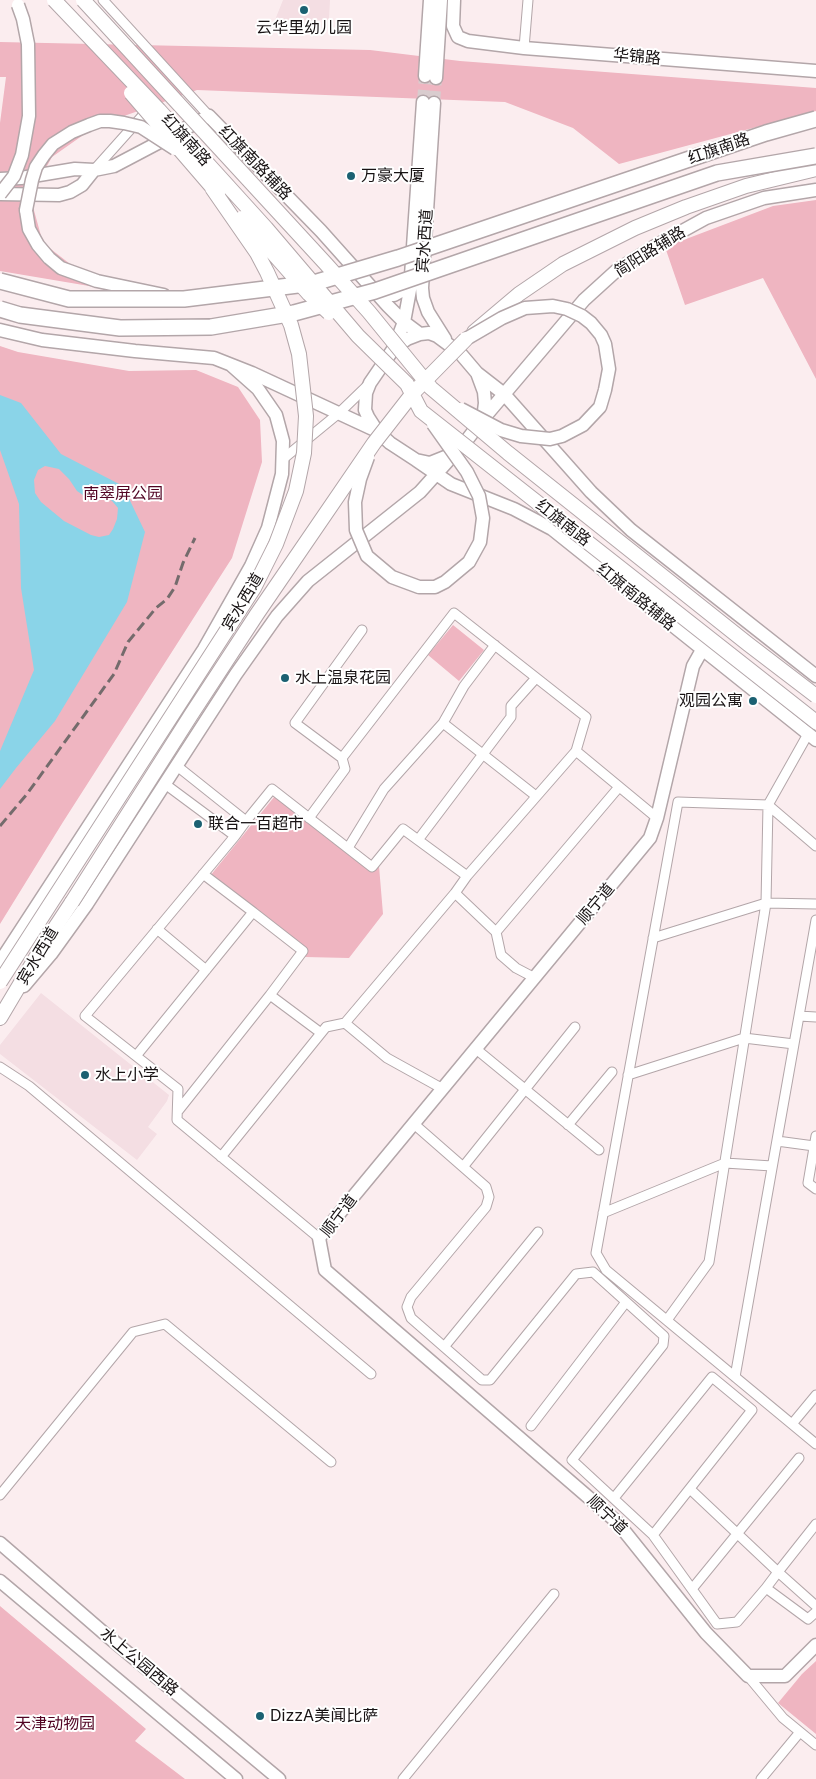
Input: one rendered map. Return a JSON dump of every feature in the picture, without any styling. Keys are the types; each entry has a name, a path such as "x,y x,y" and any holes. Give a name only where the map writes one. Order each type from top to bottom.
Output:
{"highway":[{"name":"红旗南路","path":"0,281 70,299 184,299 314,283 407,255 766,132 816,119"},
{"name":"红旗南路","path":"0,309 20,315 120,328 211,327 294,313 375,291 716,173 816,156"}],"main road":[{"path":"0,194 14,176 22,155 29,116 28,44 23,19 15,0"},
{"name":"红旗南路","path":"54,0 159,110 266,228 358,336 407,384 421,411 813,732"},
{"name":"红旗南路","path":"83,0 332,270 369,312 425,382 515,459 816,696"},
{"path":"430,0 430,77 440,0"},
{"name":"华锦路","path":"454,0 453,26 458,37 468,42 816,71"},
{"path":"97,46 123,83 212,188 231,206 309,294 337,321 358,336"},
{"name":"宾水西道","path":"394,348 404,322 410,290 429,102 422,288 428,312 448,343"},
{"name":"红旗南路辅路","path":"0,179 21,178 75,169 94,170 114,166 141,150 209,116 321,231 404,322 420,334"},
{"path":"184,299 97,281 61,268 38,245 29,229 26,210 36,167 44,155 53,144 72,132 89,125 110,121 140,127 163,140 188,159"},
{"name":"宾水西道","path":"0,1018 41,949 246,629 375,437 413,393 466,339 519,294 563,264 635,228 686,207 746,186 816,169"},
{"path":"0,194 59,195 70,192 82,185 94,170"},
{"name":"宾水西道","path":"0,982 254,588 276,544 296,491 304,453 306,416 299,354 291,325 257,253 212,188"},
{"name":"简阳路辅路","path":"483,420 584,300 617,270 655,246 706,218 764,198 816,190"},
{"path":"368,283 389,295 394,295 403,290 411,270"},
{"path":"425,382 465,411 500,430 520,436 550,438 562,436 583,425 600,407 609,369 608,356 601,335 582,316 553,306 525,308 502,318 466,339"},
{"path":"0,330 42,340 214,358 339,413 375,437 416,460 430,463 455,453"},
{"path":"421,411 446,441 467,472 479,496 483,518 480,542 469,562 435,587 420,587 392,577 367,556 356,530 355,502 360,478 375,437 365,410 366,393 370,383 394,348 407,339 428,333 448,343 460,353 477,373 504,394 591,492 632,530 816,676"},
{"path":"0,962 204,649 251,566 268,528 282,474 283,441 276,415 258,388 231,365"},
{"path":"10,1003 51,954 87,904 236,674 283,609 308,581 420,492 483,420 484,392 477,373"},
{"name":"红旗南路辅路","path":"416,460 435,475 451,484 514,509 552,529 702,650 813,732"},
{"name":"顺宁道","path":"702,650 693,666 657,818 650,838 319,1238 325,1270 617,1522 706,1633 748,1676"},
{"name":"水上公园西路","path":"0,1543 105,1634 280,1779"},
{"name":"水上公园西路","path":"0,1581 236,1779"},
{"path":"748,1676 785,1676 816,1646"}],"street":[{"path":"48,0 112,64 147,103 145,113 94,170"},
{"path":"103,0 209,116"},
{"path":"524,48 528,0"},
{"path":"283,459 339,413 370,383"},
{"path":"221,1156 326,1027 344,1023 455,894 467,876 576,751 586,717 454,613 342,758"},
{"path":"310,818 345,769 342,758 295,723 362,630"},
{"path":"348,848 384,789 443,723 464,686 495,645"},
{"path":"418,840 511,717 510,706 536,678"},
{"path":"443,723 536,796"},
{"path":"667,1320 709,1262 766,904 768,805 813,732"},
{"path":"576,751 657,818"},
{"path":"177,766 246,821"},
{"path":"165,784 234,836"},
{"path":"496,932 619,787"},
{"path":"319,1238 177,1120 178,1089 85,1016 272,788 372,867 403,829 467,876"},
{"path":"816,846 768,805 678,802 596,1253 606,1270 816,1444"},
{"path":"178,1111 303,952 203,874"},
{"path":"455,894 496,932 501,956 516,968 535,978"},
{"path":"653,938 766,904 816,904"},
{"path":"136,1056 252,912"},
{"path":"735,1377 816,920"},
{"path":"157,929 206,970"},
{"path":"270,995 321,1033"},
{"path":"799,1016 816,1017"},
{"path":"344,1023 387,1058 443,1089"},
{"path":"463,1167 575,1027"},
{"path":"628,1075 744,1038 794,1044"},
{"path":"476,1049 599,1150"},
{"path":"0,1067 29,1086 370,1374"},
{"path":"568,1125 612,1072"},
{"path":"414,1124 486,1186 489,1197 486,1207 411,1298 407,1307 411,1318 482,1380 490,1380 576,1274 593,1272 664,1336 662,1345 572,1460 653,1535 717,1624 737,1622 816,1524"},
{"path":"816,1136 808,1183 816,1188"},
{"path":"777,1141 814,1146"},
{"path":"603,1213 725,1163 772,1166"},
{"path":"444,1347 538,1232"},
{"path":"531,1426 626,1302"},
{"path":"0,1495 133,1332 165,1324 331,1462"},
{"path":"614,1498 712,1377 752,1410 653,1535"},
{"path":"792,1424 816,1394"},
{"path":"692,1589 799,1458"},
{"path":"690,1489 816,1609 808,1619 766,1588"},
{"path":"403,1779 554,1594"},
{"name":"顺宁道","path":"748,1676 783,1718 816,1745"},
{"path":"761,1779 800,1732"}],"shaded area":[{"name":"云华里幼儿园","path":"283,0 330,0 329,20 275,20"},
{"name":"水上小学","path":"41,993 169,1095 167,1101 148,1127 157,1134 137,1160 0,1054 0,1045"}],"green space":[{"path":"0,42 370,50 460,61 816,88 816,111 619,164 573,128 505,102 197,90 96,126 52,157 30,196 43,243 101,288 0,271 0,123 6,77 0,77"},
{"path":"816,200 816,379 763,278 685,305 665,247 773,206"},
{"name":"南翠屏公园","path":"0,346 18,352 129,371 196,370 238,387 260,420 262,462 232,558 0,924"},
{"path":"453,625 484,650 459,681 428,655"},
{"path":"279,791 379,866 383,914 349,958 305,957 210,876"},
{"name":"天津动物园","path":"0,1606 146,1729 135,1741 185,1779 0,1779"},
{"path":"816,1661 816,1734 778,1703 802,1674"}],"water":[{"path":"0,395 21,403 61,454 123,486 145,532 127,602 55,721 0,789 0,751 34,670 21,588 19,504 0,450","holes":["45,466 59,469 77,491 83,495 106,497 118,508 117,519 109,535 99,537 91,535 64,521 41,502 35,493 34,480 38,470"]}],"tunnel":[{"path":"423,102 425,76"},
{"path":"434,103 436,78"}],"railway":[{"path":"0,826 27,794 114,674 128,642 156,608 167,599 175,587 183,563 195,538"}],"place":[{"name":"云华里幼儿园","path":"304,10"},
{"name":"万豪大厦","path":"351,176"},
{"name":"水上温泉花园","path":"285,678"},
{"name":"观园公寓","path":"753,701"},
{"name":"联合一百超市","path":"198,824"},
{"name":"水上小学","path":"85,1075"},
{"name":"DizzA美闻比萨","path":"260,1716"}]}
